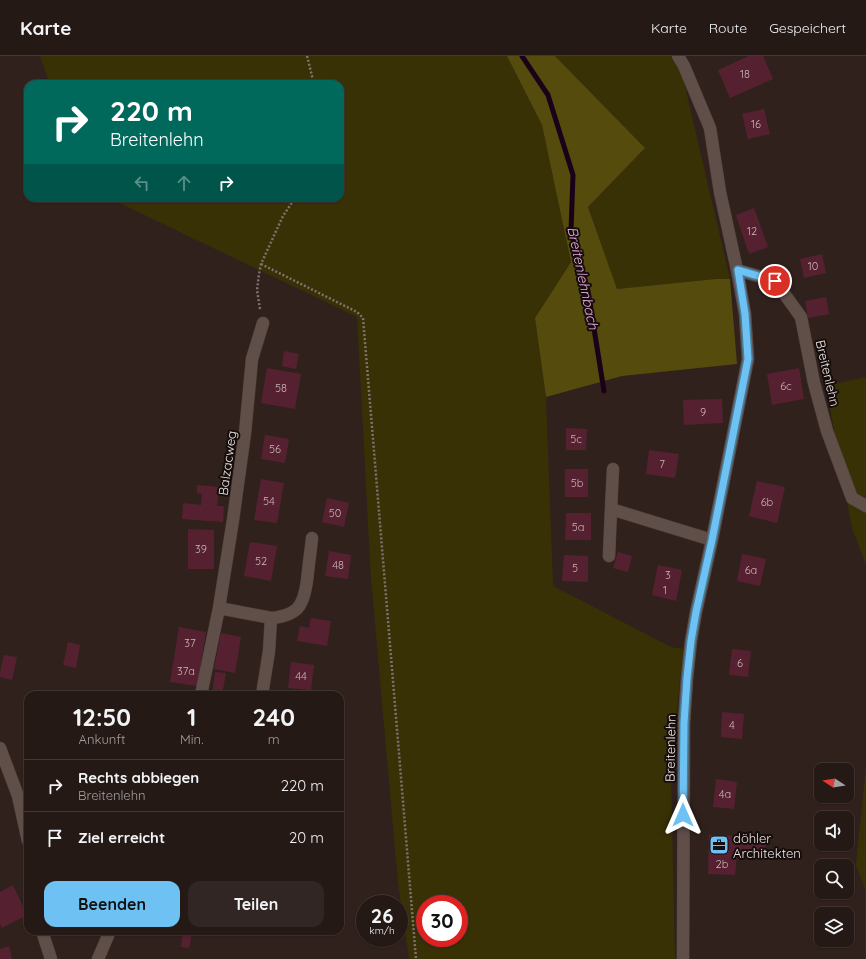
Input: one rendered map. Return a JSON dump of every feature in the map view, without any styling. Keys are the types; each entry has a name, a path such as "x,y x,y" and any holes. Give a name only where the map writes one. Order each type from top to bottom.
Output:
{"street":[{"name":"Breitenlehn","path":"678,56 684,66 710,128 720,192 738,270 745,314 748,359 691,641 684,723 683,959"},
{"name":"Breitenlehn","path":"738,270 775,281 800,317 814,383 827,432 852,498 866,506"},
{"name":"Balzacweg","path":"202,691 219,608 233,520 244,441 252,360 263,323"},
{"path":"609,556 613,469"},
{"path":"611,509 712,540"},
{"path":"219,608 272,618 281,617 296,609 301,604 305,594 312,538"},
{"path":"263,691 269,651 272,618"},
{"path":"0,748 18,796 24,823"},
{"path":"43,935 51,959"},
{"path":"98,959 108,935"}],"path":[{"path":"307,56 313,80"},
{"path":"263,323 257,290 261,264 283,216 292,202"},
{"path":"261,264 357,312 363,318 366,338 416,959"}],"shaded area":[{"path":"40,56 507,56 542,125 571,262 535,318 546,397 553,586 671,647 684,649 671,771 675,959 409,959 407,947 408,895 400,895 398,883 371,578 357,317 117,202 344,202 344,80 49,80"},
{"path":"507,56 555,56 645,148 588,207 617,289 716,279 730,279 737,364 622,376 546,397 535,318 571,262 542,125"},
{"path":"555,56 671,56 683,78 730,279 716,279 617,289 588,207 645,148"},
{"path":"866,377 866,565 852,528 826,386"},
{"path":"866,766 865,959 865,889 856,865"}],"building":[{"path":"749,56 763,56 773,79 730,98 718,70"},
{"path":"764,109 770,134 748,139 742,114"},
{"path":"754,208 768,247 749,254 736,215"},
{"path":"822,254 826,273 804,278 800,259"},
{"path":"826,297 829,314 808,318 805,301"},
{"path":"284,351 299,354 296,369 282,366"},
{"path":"267,368 301,374 295,409 261,403"},
{"path":"799,368 804,399 772,405 767,374"},
{"path":"722,399 723,423 684,425 683,400"},
{"path":"566,428 587,429 586,450 566,450"},
{"path":"265,435 289,439 285,463 261,459"},
{"path":"649,450 679,454 675,478 646,474"},
{"path":"565,469 588,469 588,497 565,497"},
{"path":"261,479 284,483 277,523 254,520"},
{"path":"757,481 785,487 777,523 749,516"},
{"path":"197,485 219,487 217,506 224,506 223,522 182,519 183,503 201,505 202,494 197,493"},
{"path":"327,498 349,503 344,527 322,522"},
{"path":"566,513 591,513 591,540 565,540"},
{"path":"188,529 214,530 214,569 188,569"},
{"path":"250,542 277,546 271,581 244,576"},
{"path":"329,551 351,555 348,579 325,576"},
{"path":"618,552 632,556 628,572 613,568"},
{"path":"742,554 766,559 760,586 737,581"},
{"path":"564,555 588,556 588,582 562,581"},
{"path":"658,565 682,570 676,601 652,595"},
{"path":"311,618 331,621 327,646 297,641 300,626 309,628"},
{"path":"179,627 206,632 197,686 170,682"},
{"path":"221,633 241,637 235,673 214,669"},
{"path":"68,642 80,645 76,668 63,665"},
{"path":"732,649 751,651 748,677 729,675"},
{"path":"4,655 17,657 12,680 0,677"},
{"path":"291,662 314,665 311,690 288,688"},
{"path":"215,672 226,673 223,691 213,691"},
{"path":"722,712 744,714 742,739 721,737"},
{"path":"716,779 737,782 734,809 713,807"},
{"path":"709,835 766,837 765,854 737,853 735,875 708,874"},
{"path":"13,885 24,909 24,917 2,928 0,924 0,892"},
{"path":"183,935 192,935 189,948 181,947"},
{"path":"9,946 12,959 0,959 0,949"}],"waterway":[{"name":"Breitenlehnbach","path":"522,56 548,95 573,175 571,231 588,291 604,391"}],"place":[{"name":"döhler Architekten","path":"719,845"}],"route":[{"path":"683,815 684,723 691,641 748,359 745,314 738,270 775,281"}]}
